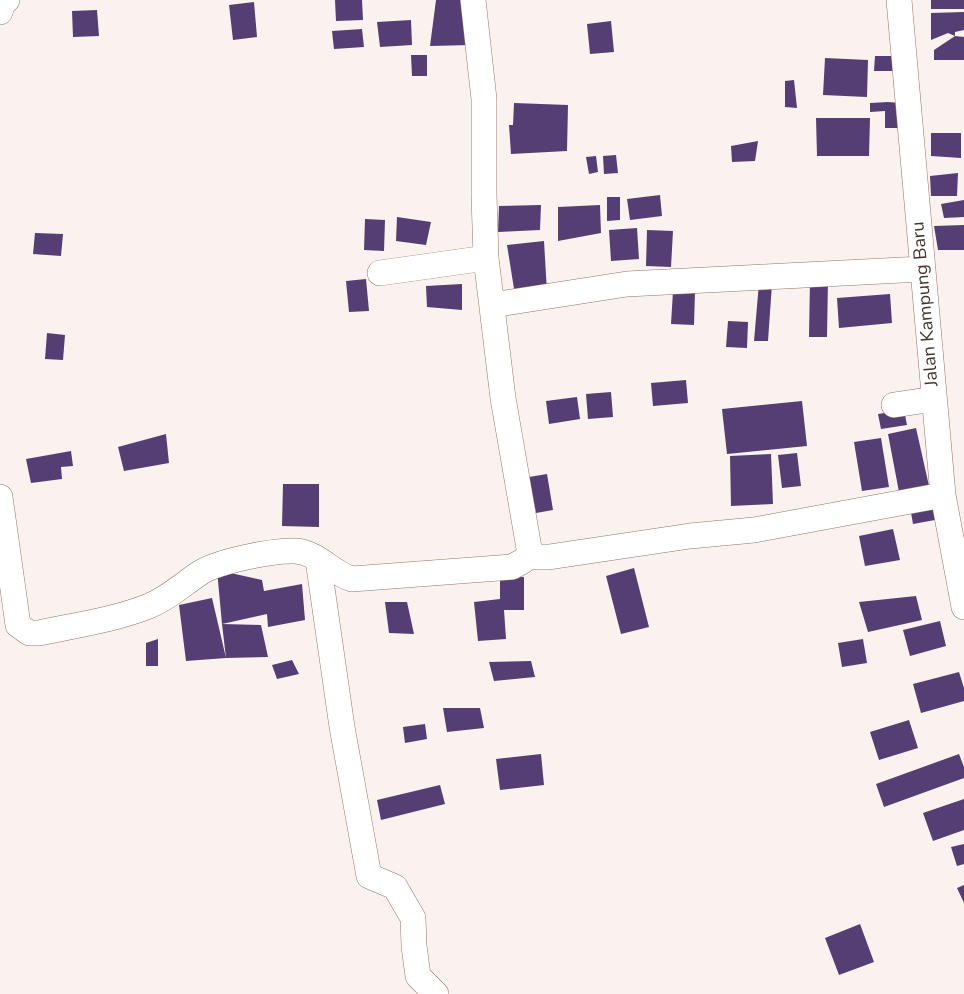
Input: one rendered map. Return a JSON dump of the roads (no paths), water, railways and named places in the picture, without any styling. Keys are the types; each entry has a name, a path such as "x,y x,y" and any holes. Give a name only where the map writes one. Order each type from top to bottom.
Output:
{"street":[{"path":"0,12 3,3 8,0"},
{"path":"473,0 484,99 486,258 503,398 530,554 534,557 549,557 690,536 754,530 943,495"},
{"name":"Jalan Kampung Baru","path":"899,0 943,495 964,607"},
{"path":"380,274 486,258"},
{"path":"492,305 627,284 922,269"},
{"path":"894,405 934,399"},
{"path":"0,497 18,625 29,632 39,633 122,616 169,596 200,573 226,562 295,551 318,560 337,574 352,579 512,567 523,562 530,554"},
{"path":"318,560 342,727 370,876 394,887 413,918 418,976 436,994"}]}
